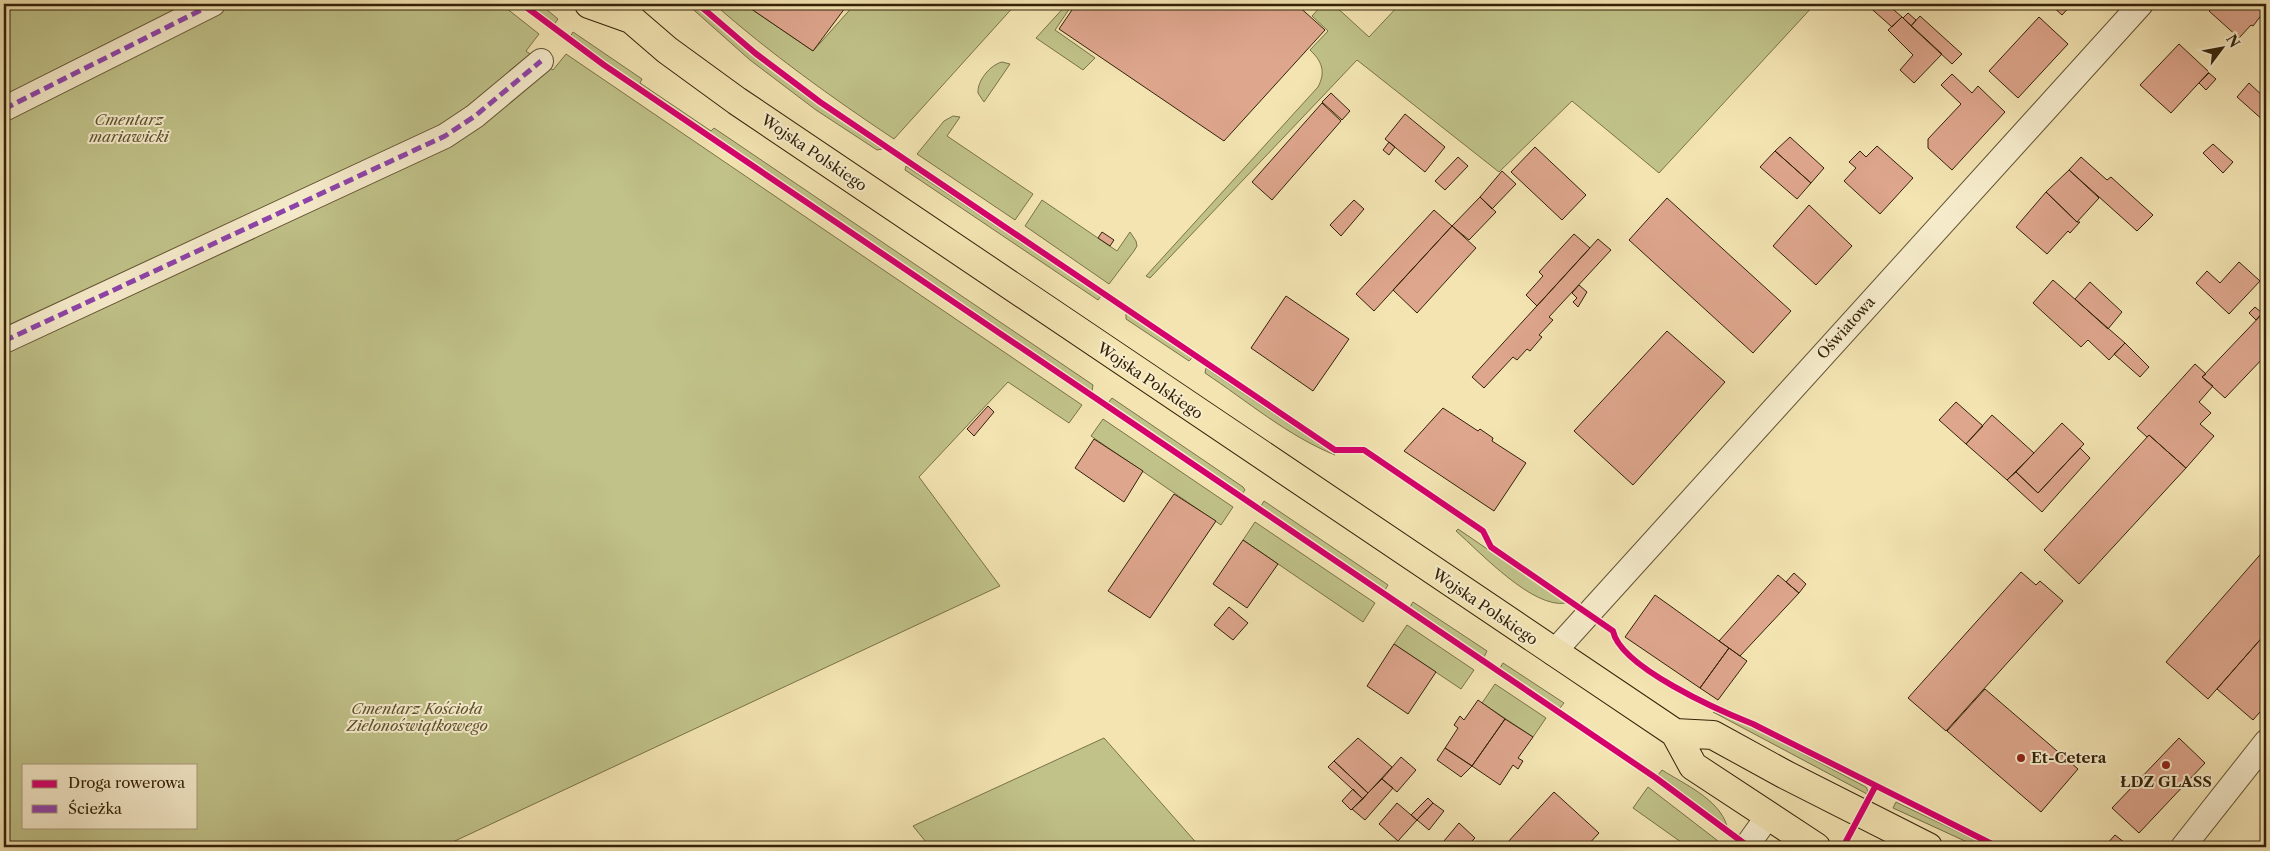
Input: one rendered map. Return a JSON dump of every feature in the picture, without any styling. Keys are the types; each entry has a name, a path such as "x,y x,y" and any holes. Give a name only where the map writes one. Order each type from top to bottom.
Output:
{"main road":[{"name":"Wojska Polskiego","path":"589,4 627,12 667,50 746,107 1675,734 1693,766 1816,847"},
{"path":"1675,734 1713,735 1816,791 1928,847"}],"street":[{"path":"4,109 213,4"},
{"name":"Oświatowa","path":"1553,653 1662,530 2141,4"},
{"path":"4,341 445,136 475,116 541,61"},
{"path":"2183,847 2266,742"},
{"path":"1746,847 1768,816"}],"green space":[{"path":"4,4 501,4 539,34 526,51 553,70 566,54 1082,405 1069,423 1008,382 919,477 1000,586 442,847 4,847"},
{"path":"528,4 540,4 558,19 554,25"},
{"path":"687,4 692,4 785,80 882,149 877,150 816,110 750,60"},
{"path":"714,4 744,4 813,51 855,4 1016,4 894,139 802,74"},
{"path":"1067,4 1070,8 1055,30 1095,58 1083,70 1036,38"},
{"path":"1323,4 1333,4 1369,37 1400,4 1815,4 1659,173 1572,101 1499,172 1357,60 1150,278 1146,276 1318,87 1322,76 1321,67 1317,58 1310,50 1328,31 1312,16"},
{"path":"573,32 642,79 640,83 711,131 714,128 1093,385 1092,391 606,62 570,37"},
{"path":"1002,62 1010,64 984,102 978,93 982,79 993,66"},
{"path":"953,116 960,117 947,136 1033,194 1015,220 917,154 944,121"},
{"path":"906,166 1101,296 1098,300 905,170"},
{"path":"1042,200 1117,251 1130,232 1137,246 1109,284 1025,226"},
{"path":"1126,312 1192,358 1189,361 1126,319"},
{"path":"1206,368 1335,455 1284,428 1205,373"},
{"path":"1112,398 1245,490 1242,494 1108,403"},
{"path":"1103,419 1233,507 1221,525 1091,436"},
{"path":"1264,501 1388,585 1385,590 1261,506"},
{"path":"1255,522 1375,603 1363,622 1243,540"},
{"path":"1458,529 1566,603 1553,603 1523,589 1508,578 1456,531"},
{"path":"1413,602 1487,651 1484,657 1410,607"},
{"path":"1407,625 1474,670 1461,689 1394,644"},
{"path":"1503,663 1564,703 1560,708 1500,668"},
{"path":"1495,684 1546,718 1533,737 1482,703"},
{"path":"1713,712 1752,727 1866,787 1867,794"},
{"path":"1104,738 1200,847 930,847 913,826"},
{"path":"1662,770 1709,800 1723,816 1727,826 1658,775"},
{"path":"1648,787 1718,841 1715,847 1688,847 1633,808"},
{"path":"1896,802 1990,847 1978,847 1893,808"}],"building":[{"path":"744,4 848,4 813,51"},
{"path":"1071,4 1296,4 1325,30 1224,141 1059,29 1074,7"},
{"path":"1866,4 1887,4 1902,17 1892,27"},
{"path":"2050,4 2072,4 2062,15"},
{"path":"2216,4 2266,4 2266,9 2253,26 2251,25 2239,38 2209,11"},
{"path":"1908,13 1916,20 1911,26 1903,18"},
{"path":"1920,16 1962,54 1952,64 1911,26"},
{"path":"1902,17 1942,54 1914,83 1900,70 1913,55 1888,30"},
{"path":"2039,17 2068,44 2018,98 1989,71"},
{"path":"2179,44 2209,72 2171,113 2140,85"},
{"path":"2209,73 2216,79 2206,90 2199,83"},
{"path":"1952,74 1972,93 1978,86 2005,112 1952,170 1928,148 1928,139 1961,104 1941,85"},
{"path":"2249,83 2266,99 2264,121 2237,97"},
{"path":"1331,93 1350,111 1342,120 1322,102"},
{"path":"1322,103 1341,121 1272,200 1252,182"},
{"path":"1405,114 1445,147 1425,172 1385,139"},
{"path":"1790,137 1824,168 1811,183 1775,151"},
{"path":"1389,142 1395,147 1389,155 1383,150"},
{"path":"2213,144 2233,162 2223,173 2203,153"},
{"path":"1877,146 1913,178 1880,214 1844,181 1856,168 1849,162 1860,151 1866,157"},
{"path":"1535,147 1586,195 1562,220 1511,172"},
{"path":"1775,151 1811,183 1797,199 1760,167"},
{"path":"1458,157 1468,166 1445,190 1435,181"},
{"path":"2081,157 2107,180 2111,177 2153,215 2137,231 2069,170"},
{"path":"2069,170 2099,198 2077,222 2046,192"},
{"path":"1502,171 1516,184 1492,209 1480,197"},
{"path":"2046,192 2077,222 2080,222 2070,233 2068,231 2047,254 2016,227"},
{"path":"1480,197 1496,212 1469,240 1452,226"},
{"path":"1667,198 1791,311 1753,353 1629,240"},
{"path":"1354,200 1364,209 1341,236 1330,225"},
{"path":"1809,205 1852,246 1816,285 1773,246"},
{"path":"1434,210 1452,226 1374,311 1356,294"},
{"path":"1452,226 1476,248 1417,313 1393,290"},
{"path":"1102,232 1114,240 1110,246 1098,238"},
{"path":"1574,234 1590,248 1537,306 1526,295 1543,276 1539,272"},
{"path":"1598,239 1611,250 1549,317 1553,320 1539,335 1542,337 1530,351 1527,349 1517,360 1513,357 1484,388 1472,377"},
{"path":"2239,262 2260,281 2229,314 2196,283 2207,271 2220,283"},
{"path":"2053,280 2125,343 2109,360 2088,340 2081,347 2033,303"},
{"path":"2090,282 2122,312 2108,329 2075,299"},
{"path":"1579,285 1587,292 1578,307 1573,302 1577,298 1572,293"},
{"path":"1286,296 1349,339 1313,391 1251,348"},
{"path":"2255,307 2262,313 2256,320 2249,313"},
{"path":"2265,311 2266,355 2225,398 2202,377"},
{"path":"1667,331 1725,382 1633,485 1574,431"},
{"path":"2125,343 2149,367 2140,377 2114,354"},
{"path":"2266,355 2266,366 2261,361"},
{"path":"2195,364 2206,374 2202,377 2213,386 2199,402 2211,413 2200,424 2214,436 2186,468 2149,435 2147,437 2137,428"},
{"path":"1956,402 1983,426 1966,444 1939,420"},
{"path":"988,406 994,412 974,436 967,429"},
{"path":"1443,408 1478,431 1480,429 1493,438 1492,441 1526,463 1494,511 1404,451"},
{"path":"1992,415 2034,453 2007,480 1966,444"},
{"path":"2062,423 2084,444 2038,493 2016,472"},
{"path":"2149,435 2186,468 2079,584 2044,550"},
{"path":"1094,439 1143,471 1124,502 1075,468"},
{"path":"2080,448 2090,458 2042,512 2007,480 2016,472 2038,493"},
{"path":"1174,494 1216,521 1150,618 1108,591"},
{"path":"1243,540 1278,564 1247,608 1213,584"},
{"path":"2266,548 2266,633 2208,699 2166,662"},
{"path":"2021,572 2036,585 2040,581 2063,601 1946,731 1908,698"},
{"path":"1794,573 1806,584 1799,593 1786,582"},
{"path":"1778,575 1799,593 1740,656 1719,641"},
{"path":"1655,595 1729,648 1700,688 1625,637"},
{"path":"1229,607 1248,623 1233,640 1214,625"},
{"path":"2266,633 2266,705 2253,720 2217,689"},
{"path":"1394,644 1436,672 1408,714 1367,686"},
{"path":"1729,648 1747,661 1718,700 1700,688"},
{"name":"Et-Cetera","path":"1985,689 2078,769 2041,812 1947,731"},
{"path":"1478,700 1505,719 1472,766 1445,748 1458,728 1454,725 1460,716 1464,720"},
{"path":"1505,719 1533,737 1518,758 1523,761 1518,769 1513,765 1500,785 1472,766"},
{"path":"1358,738 1392,767 1368,793 1334,761"},
{"path":"2179,738 2205,763 2139,833 2112,808"},
{"path":"1445,748 1472,766 1461,777 1437,760"},
{"path":"1401,757 1416,770 1397,792 1382,779"},
{"path":"1334,761 1368,793 1363,799 1328,767"},
{"path":"1382,779 1393,788 1365,820 1352,809"},
{"path":"1353,789 1363,799 1351,810 1342,801"},
{"path":"1554,792 1599,833 1586,847 1511,847 1507,843"},
{"path":"1428,798 1433,803 1417,820 1411,815"},
{"path":"1397,803 1417,820 1398,841 1379,824"},
{"path":"1433,803 1444,811 1429,830 1417,820"},
{"path":"1459,823 1475,838 1466,847 1450,847 1444,841"},
{"path":"2115,835 2130,847 2104,847"}],"marked path":[{"path":"4,109 213,4"},
{"path":"4,341 445,136 475,116 541,61"}],"cycle path":[{"path":"522,4 604,65 1656,778 1749,847"},
{"path":"698,4 755,53 820,102 1335,450 1364,450 1483,531 1491,547 1613,631 1620,645 1633,659 1652,673 1696,698 1753,724 1998,847"},
{"path":"1843,847 1875,787"}],"place":[{"name":"Et-Cetera","path":"2021,758"},
{"name":"ŁDZ GLASS","path":"2166,765"}],"park label":[{"name":"Cmentarz mariawicki","path":"129,128"},
{"name":"Cmentarz Kościoła Zielonoświątkowego","path":"417,718"}]}
